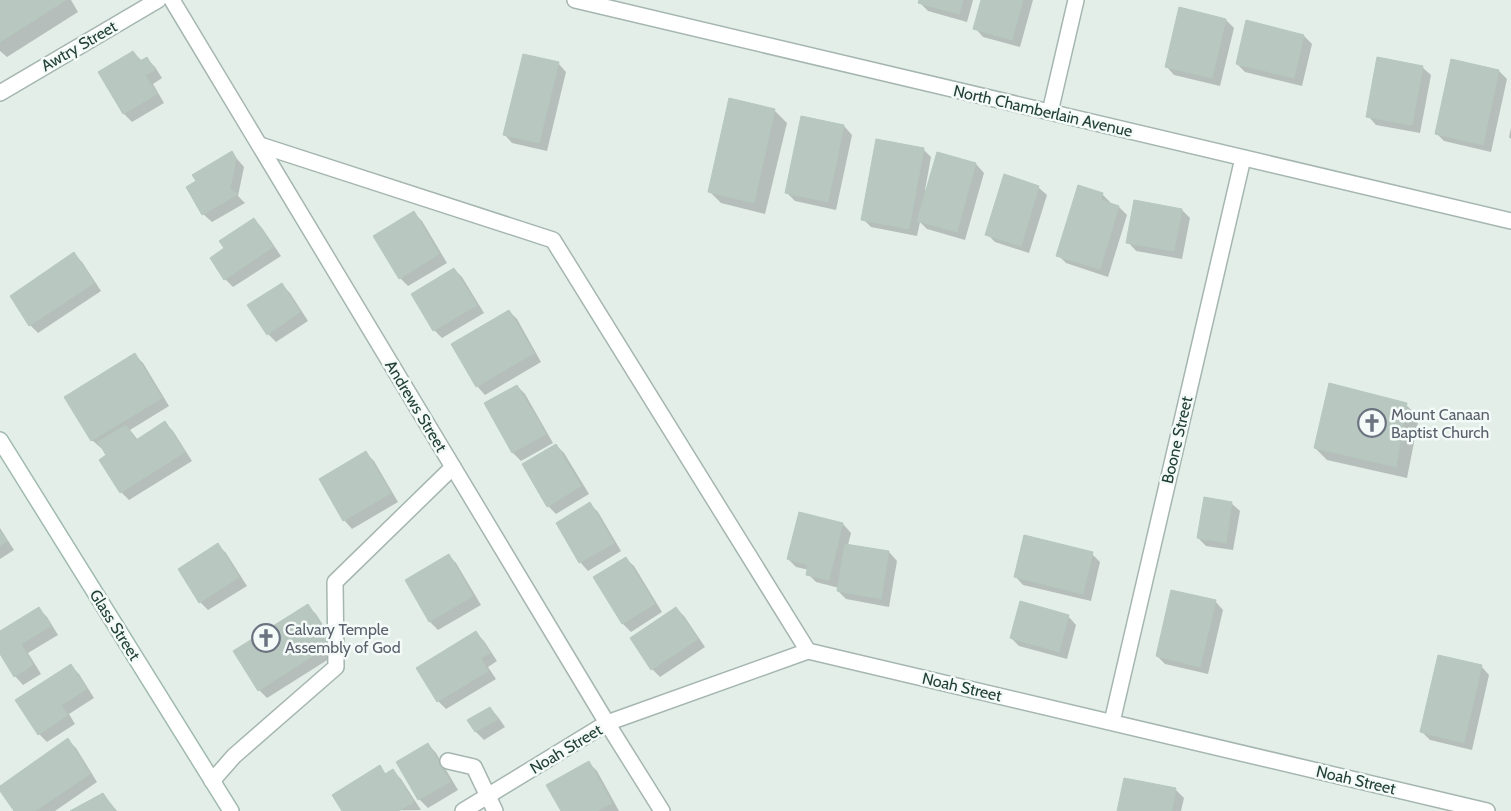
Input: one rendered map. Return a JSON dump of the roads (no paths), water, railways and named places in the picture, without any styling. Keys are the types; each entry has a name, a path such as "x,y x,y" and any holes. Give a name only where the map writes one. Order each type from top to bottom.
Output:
{"street":[{"name":"Awtry Street","path":"0,93 158,0"},
{"name":"Andrews Street","path":"172,0 607,723 662,811"},
{"name":"North Chamberlain Avenue","path":"575,0 1511,221"},
{"path":"1050,112 1076,0"},
{"path":"260,146 553,240 808,651"},
{"name":"Boone Street","path":"1112,722 1243,158"},
{"name":"Glass Street","path":"0,440 214,780 231,811"},
{"path":"214,780 234,756 336,667 335,582 453,467"},
{"name":"Noah Street","path":"464,811 607,723 808,651 1487,811"},
{"path":"448,760 474,767 495,811"}],"place":[{"name":"Mount Canaan Baptist Church","path":"1372,423"},
{"name":"Calvary Temple Assembly of God","path":"266,638"}]}
